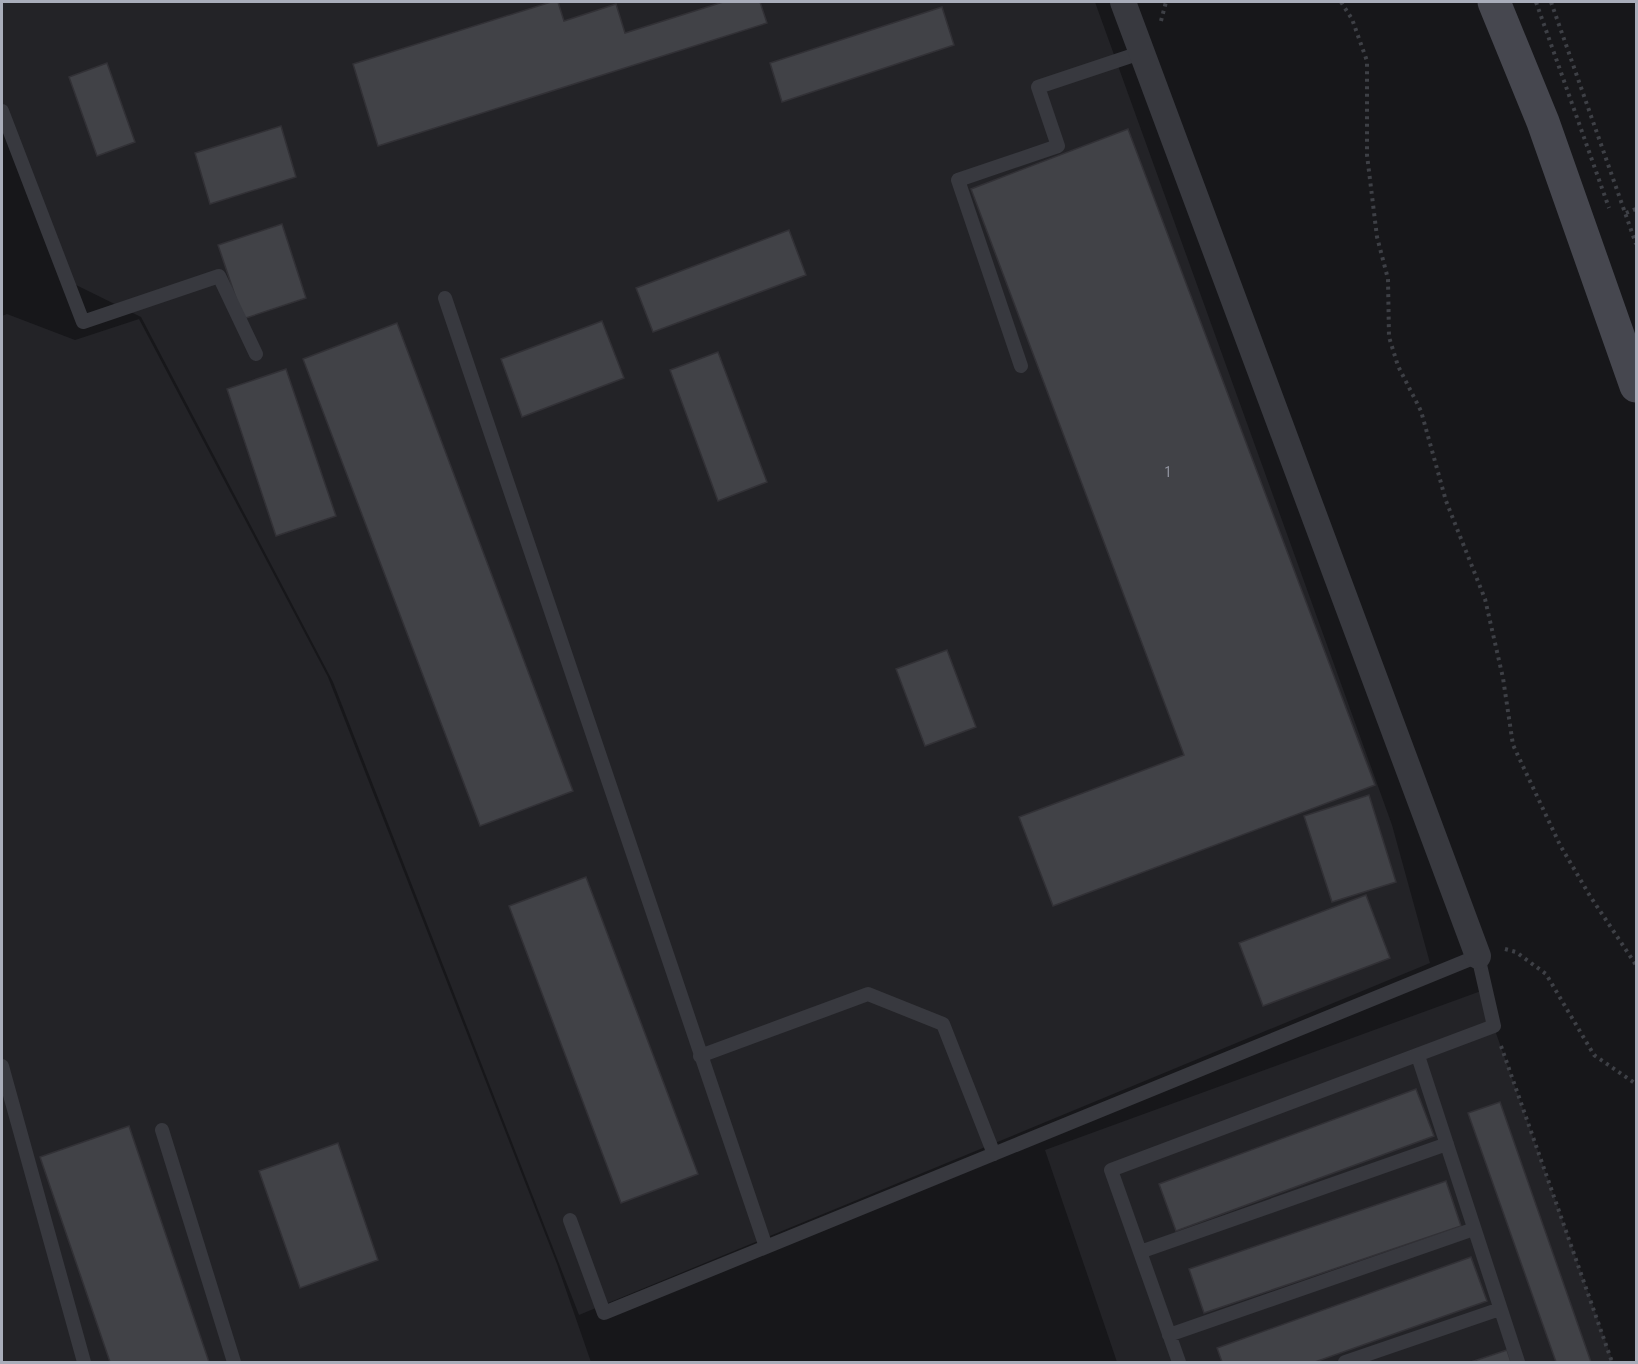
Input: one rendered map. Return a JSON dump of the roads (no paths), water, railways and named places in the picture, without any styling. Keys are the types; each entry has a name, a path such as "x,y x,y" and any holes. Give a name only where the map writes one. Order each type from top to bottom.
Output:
{"main road":[{"path":"1494,2 1543,122 1636,386"}],"street":[{"path":"1123,2 1140,53 1386,704 1478,956"}],"lane":[{"path":"1021,366 958,180 1058,146 1038,87 1140,53"},
{"path":"2,111 83,322 219,276 256,354"},
{"path":"445,298 699,1056 766,1247"},
{"path":"570,1220 604,1313 1478,956 1494,1026 1111,1170 1179,1362"},
{"path":"699,1056 868,994 943,1024 994,1154"},
{"path":"1418,1056 1518,1362"},
{"path":"2,1066 84,1362"},
{"path":"162,1130 234,1362"},
{"path":"1140,1252 1447,1144"},
{"path":"1169,1335 1474,1229"},
{"path":"1345,1362 1500,1309"}]}
